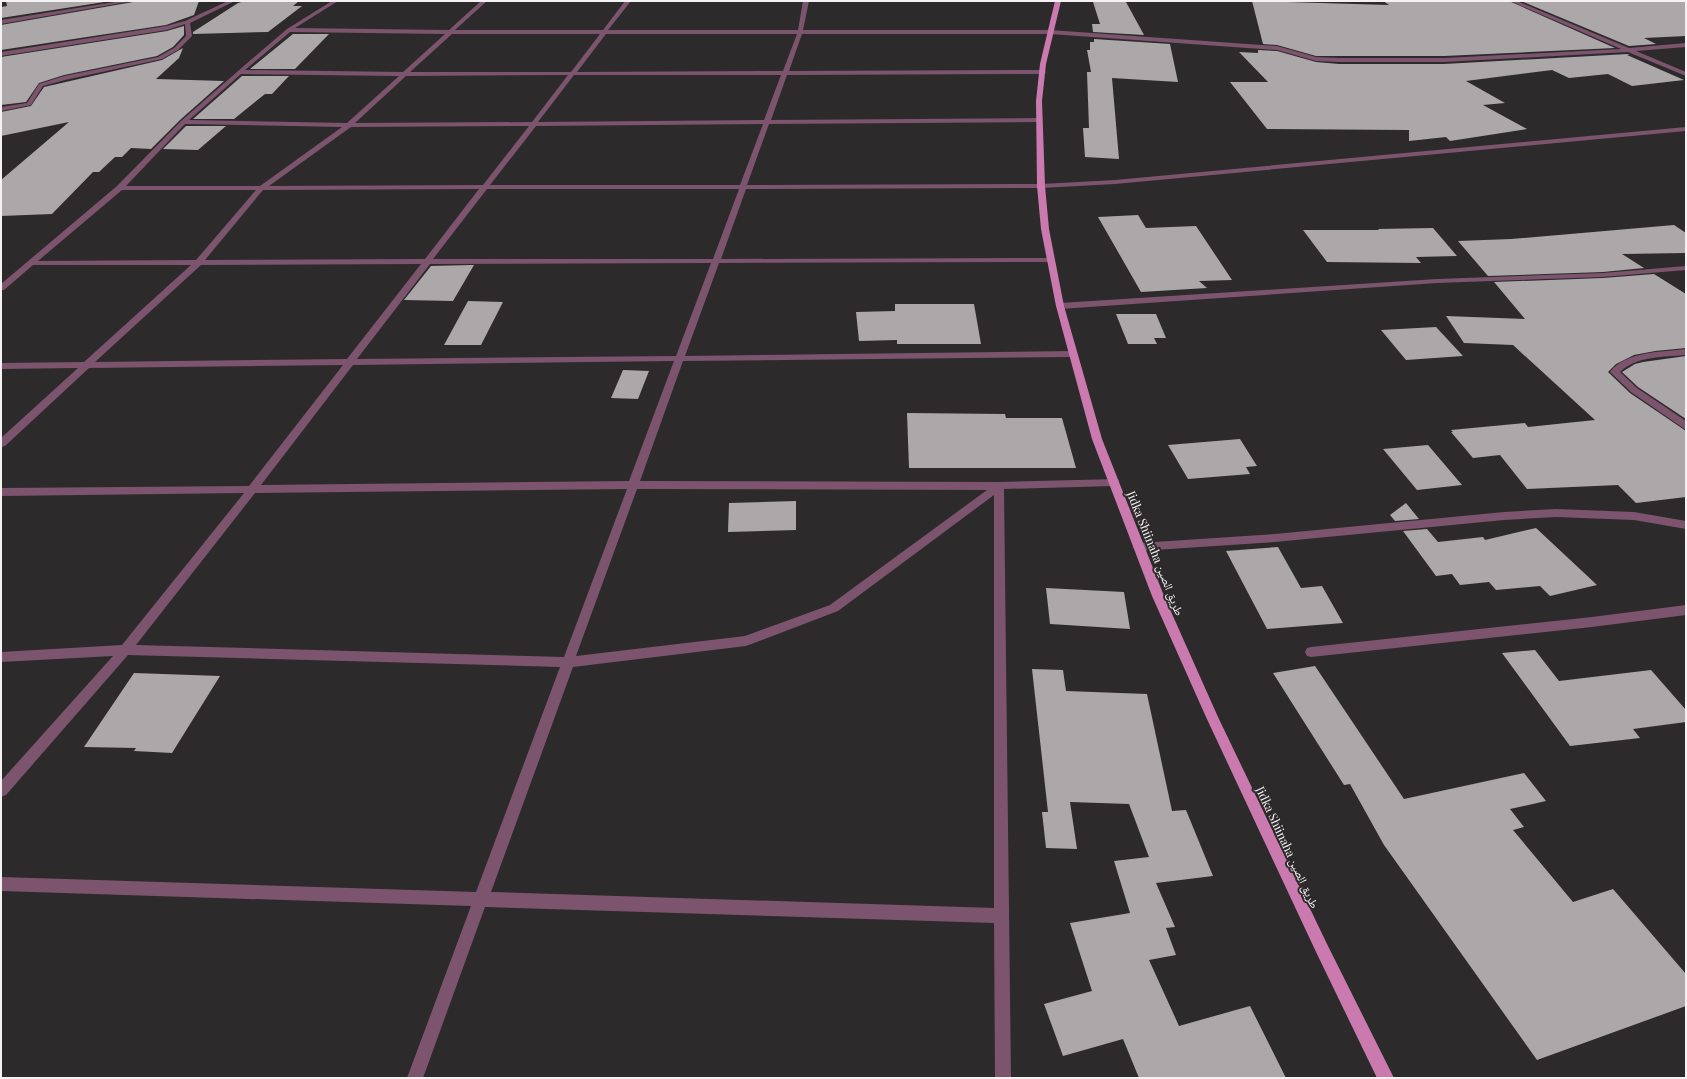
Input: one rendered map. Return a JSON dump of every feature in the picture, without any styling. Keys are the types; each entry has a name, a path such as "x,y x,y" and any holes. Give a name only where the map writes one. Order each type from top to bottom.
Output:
{"main road":[{"name":"Jidka Shiinaha طريق الصين","path":"1058,1 1050,32 1040,101 1041,186 1045,229 1060,306 1097,439 1158,596 1212,717 1325,956 1386,1078"}],"street":[{"path":"1,22 130,1"},
{"path":"1,54 144,33 187,22 232,1"},
{"path":"1,288 120,188 183,122 240,72 289,30 335,1"},
{"path":"1,444 199,262 261,188 349,125 484,1"},
{"path":"1,791 125,650 251,491 628,1"},
{"path":"415,1078 800,32 806,1"},
{"path":"1513,1 1686,74"},
{"path":"1,110 29,104 41,85 64,78 160,58 172,53 184,43 189,36 187,22"},
{"path":"289,30 450,32 1050,32 1277,48 1316,59 1339,60 1444,60 1627,50 1686,45"},
{"path":"240,72 404,74 1043,72"},
{"path":"183,122 349,125 1040,120"},
{"path":"120,188 1041,186 1115,182 1207,174 1686,129"},
{"path":"31,263 1051,260"},
{"path":"1060,306 1445,281 1603,275 1686,268"},
{"path":"1686,352 1634,360 1620,365 1615,372 1634,390 1686,426"},
{"path":"1,366 1073,354"},
{"path":"1,492 251,491 633,485 999,486 1114,482"},
{"path":"1,657 125,650 568,662 746,641 834,608 999,486"},
{"path":"999,486 1003,1078"},
{"path":"1139,547 1275,538 1504,516 1556,513 1634,516 1686,525"},
{"path":"1311,652 1422,639 1612,621 1686,610"},
{"path":"1,884 1002,916"}],"building":[{"path":"6,1 111,1 1,18 1,7 7,6"},
{"path":"134,1 199,1 194,15 166,25 1,50 1,25"},
{"path":"245,1 299,1 293,6 302,6 268,32 193,34 193,32 238,3"},
{"path":"1252,1 1389,5 1383,1 1509,1 1615,48 1444,56 1316,56 1277,45 1263,44"},
{"path":"1521,1 1686,1 1686,36 1644,38 1656,44 1629,46"},
{"path":"1093,2 1126,2 1144,35 1093,32 1092,24 1100,24"},
{"path":"184,26 184,35 173,47 157,56 64,75 39,83 26,102 1,105 1,57 167,31"},
{"path":"293,34 329,34 295,69 250,69"},
{"path":"1094,39 1170,44 1178,82 1112,78 1119,159 1085,157 1083,128 1089,128 1087,72 1091,72 1087,50 1090,50 1090,42 1094,42"},
{"path":"183,48 179,58 156,79 224,81 180,120 151,149 131,148 122,157 115,157 99,172 93,172 52,214 1,216 1,180 69,122 1,136 1,112 31,106 44,87 162,60"},
{"path":"1258,50 1277,51 1316,62 1339,64 1444,64 1630,54 1627,55 1684,80 1632,86 1608,74 1569,78 1552,70 1466,81 1505,103 1483,105 1527,129 1450,141 1446,137 1409,141 1409,130 1267,129 1230,82 1268,82 1239,52 1258,53"},
{"path":"242,76 289,76 272,94 265,94 234,119 193,119"},
{"path":"186,126 226,126 198,150 163,149"},
{"path":"1138,215 1146,228 1196,226 1232,280 1199,281 1207,288 1141,292 1098,217"},
{"path":"1674,225 1686,233 1686,253 1622,254 1644,268 1603,272 1488,276 1458,241 1511,239"},
{"path":"1433,228 1457,256 1416,257 1421,263 1327,262 1303,230 1379,230 1378,229"},
{"path":"474,265 453,301 404,300 431,266"},
{"path":"1654,274 1686,294 1686,348 1634,355 1616,364 1608,372 1630,393 1686,431 1686,497 1636,503 1618,485 1527,489 1500,455 1473,458 1451,432 1453,432 1451,430 1525,423 1528,427 1595,420 1513,345 1464,343 1446,316 1525,319 1494,282 1603,278"},
{"path":"468,301 503,302 481,345 444,345"},
{"path":"895,304 974,304 981,344 897,344 897,340 859,341 856,312 895,311"},
{"path":"1116,314 1156,314 1166,338 1154,338 1157,344 1128,344"},
{"path":"1436,327 1463,356 1406,360 1381,330"},
{"path":"1686,356 1686,419 1638,387 1622,372 1635,364 1643,362"},
{"path":"623,370 649,371 638,399 611,398"},
{"path":"907,413 1005,414 1006,418 1062,418 1076,468 909,468"},
{"path":"1240,439 1257,466 1246,467 1250,474 1188,479 1168,445"},
{"path":"1428,445 1462,485 1417,490 1383,449"},
{"path":"796,501 796,530 728,532 729,503"},
{"path":"1406,503 1419,519 1395,521 1390,515"},
{"path":"1536,528 1597,585 1550,596 1540,586 1496,590 1489,582 1460,585 1452,574 1436,576 1403,531 1427,529 1438,542 1483,537 1485,540"},
{"path":"1278,547 1301,588 1322,586 1343,623 1267,629 1226,551"},
{"path":"1046,588 1124,592 1130,629 1050,624"},
{"path":"1535,650 1559,681 1651,670 1686,710 1686,722 1633,729 1640,738 1570,746 1502,653"},
{"path":"1315,666 1404,799 1524,773 1546,801 1510,809 1524,827 1513,830 1573,902 1613,889 1686,974 1686,1006 1537,1060 1384,845 1350,784 1344,785 1273,673"},
{"path":"1032,669 1063,670 1066,691 1147,694 1172,811 1186,810 1213,876 1156,883 1175,927 1166,928 1176,955 1149,960 1179,1026 1250,1006 1286,1078 1139,1078 1123,1039 1063,1056 1044,1004 1092,991 1070,923 1130,913 1114,861 1149,857 1129,804 1070,802 1077,849 1046,848 1042,812 1048,812"},
{"path":"134,673 220,676 172,753 134,751 136,748 84,747"}]}
